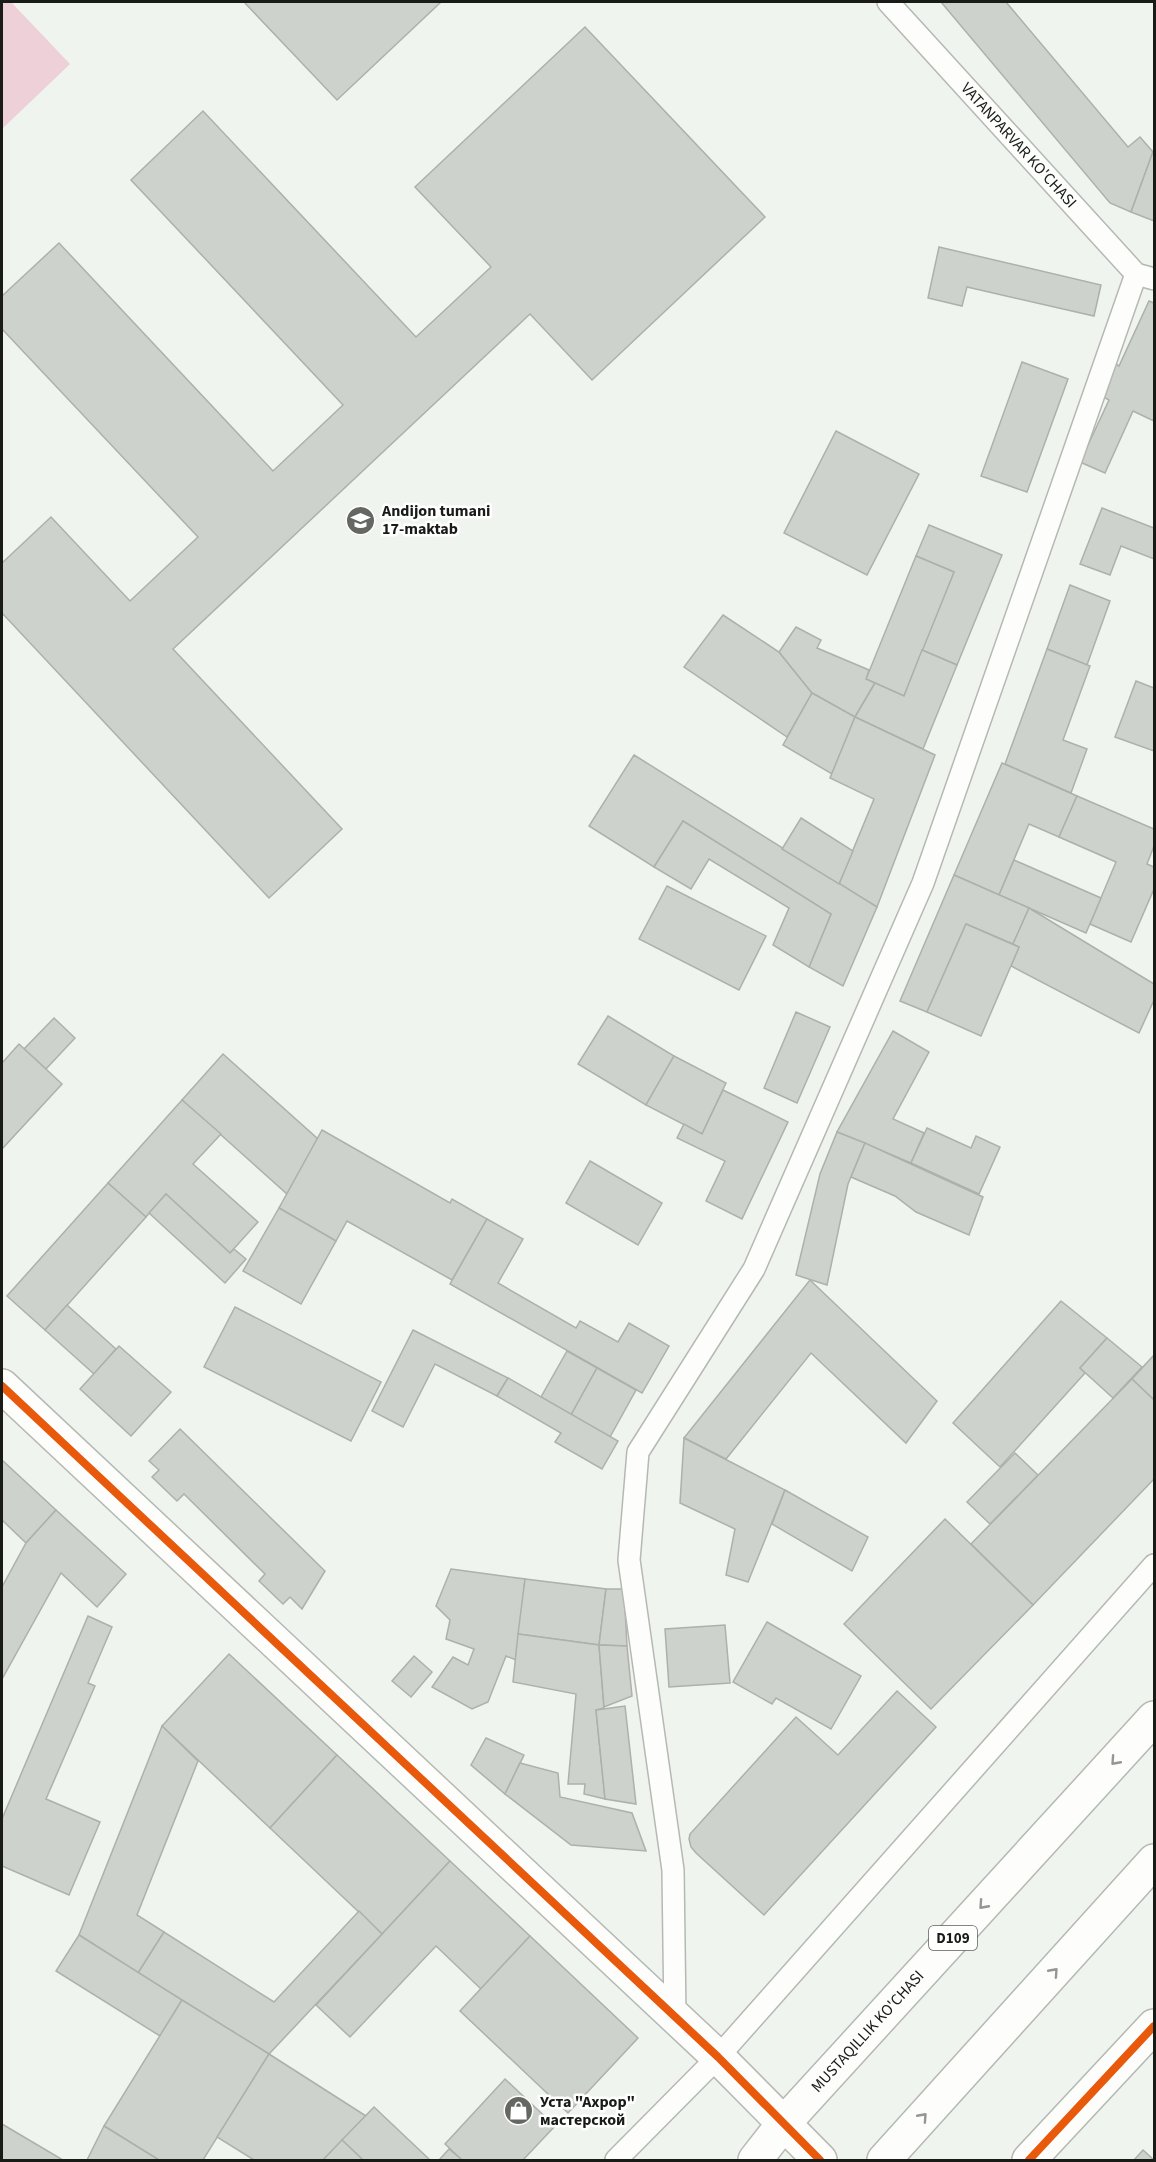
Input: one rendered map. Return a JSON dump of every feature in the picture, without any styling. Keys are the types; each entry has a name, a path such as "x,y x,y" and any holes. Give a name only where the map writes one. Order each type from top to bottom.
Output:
{"street":[{"path":"2,1386 718,2057 820,2160"},
{"name":"MUSTAQILLIK KO'CHASI","path":"755,2160 784,2123 1155,1718"},
{"path":"884,2160 1155,1861"},
{"path":"1029,2160 1155,2026"}],"lane":[{"name":"VATANPARVAR KO'CHASI","path":"888,2 1145,276"},
{"path":"675,2018 673,1870 629,1560 638,1452 754,1269 923,883 1145,276"},
{"path":"616,2160 718,2057 1155,1565"}],"shaded area":[{"path":"2,2 11,2 70,64 2,129"}],"building":[{"path":"244,2 441,2 337,100"},
{"path":"941,2 1006,2 1128,147 1140,137 1153,152 1131,212 1110,203"},
{"path":"585,27 765,217 592,380 530,314 173,649 342,829 269,898 2,613 2,563 51,517 130,601 198,537 2,329 2,296 59,243 273,471 343,405 131,180 203,111 416,337 491,267 415,187"},
{"path":"1154,149 1154,221 1131,212"},
{"path":"939,247 1101,285 1094,316 967,287 962,306 928,298"},
{"path":"1149,301 1154,303 1154,421 1133,411 1105,473 1080,462 1109,400 1100,395 1115,363 1119,366"},
{"path":"1022,362 1068,379 1027,492 981,476"},
{"path":"836,431 919,474 867,575 784,533"},
{"path":"1102,508 1154,528 1154,559 1121,546 1110,575 1080,564"},
{"path":"929,525 1002,555 957,665 922,650 954,572 916,556"},
{"path":"916,556 954,572 904,696 866,679"},
{"path":"1070,585 1110,601 1087,665 1047,649"},
{"path":"723,615 779,652 812,693 787,737 684,667"},
{"path":"796,627 821,640 817,648 869,670 866,679 875,683 855,717 812,693 779,652"},
{"path":"1047,649 1090,666 1063,740 1087,749 1071,793 1005,764"},
{"path":"922,650 957,665 923,749 855,717 875,683 904,696"},
{"path":"1136,681 1154,688 1154,751 1115,737"},
{"path":"812,693 855,717 832,774 783,745"},
{"path":"855,717 935,755 877,907 839,884 874,799 830,778"},
{"path":"634,755 877,907 843,986 809,967 831,914 683,821 654,867 589,826"},
{"path":"1002,763 1077,796 1059,837 1029,824 999,895 954,875"},
{"path":"1077,796 1154,829 1154,846 1147,864 1154,867 1154,889 1131,942 1090,924 1116,862 1059,837"},
{"path":"801,818 853,851 839,884 782,849"},
{"path":"683,821 831,914 809,967 773,945 789,908 709,859 691,889 654,867"},
{"path":"1014,860 1101,898 1086,933 999,895"},
{"path":"954,875 1029,908 1013,944 966,924 927,1012 900,1001"},
{"path":"667,886 766,936 739,990 639,939"},
{"path":"1029,908 1154,984 1154,1000 1139,1033 1011,966 1019,947 1013,944"},
{"path":"966,924 1019,947 981,1036 927,1012"},
{"path":"796,1012 830,1027 797,1103 764,1088"},
{"path":"608,1016 674,1056 646,1105 578,1064"},
{"path":"54,1018 75,1038 46,1069 24,1049"},
{"path":"893,1031 929,1052 893,1119 924,1133 911,1163 837,1132"},
{"path":"19,1044 62,1084 2,1149 2,1063"},
{"path":"223,1054 318,1139 287,1194 182,1100"},
{"path":"674,1056 726,1083 702,1134 646,1105"},
{"path":"723,1090 788,1122 742,1219 706,1201 725,1161 677,1138 684,1124 702,1134"},
{"path":"182,1100 221,1134 193,1164 258,1222 230,1253 166,1194 146,1217 108,1183"},
{"path":"927,1128 971,1148 976,1136 1000,1147 979,1194 911,1163"},
{"path":"322,1130 450,1203 452,1199 487,1219 452,1280 347,1221 336,1241 279,1208"},
{"path":"837,1132 865,1143 848,1184 827,1285 796,1275 820,1174"},
{"path":"865,1143 983,1197 969,1235 916,1212 895,1196 851,1177"},
{"path":"590,1161 662,1203 638,1245 566,1203"},
{"path":"108,1183 146,1217 45,1330 7,1296"},
{"path":"166,1194 230,1253 234,1249 246,1259 225,1283 149,1213"},
{"path":"279,1208 336,1241 301,1304 243,1271"},
{"path":"487,1219 523,1239 498,1283 576,1328 580,1321 618,1342 629,1323 669,1346 642,1393 450,1284"},
{"path":"810,1280 937,1401 906,1443 811,1353 726,1459 684,1438"},
{"path":"1061,1301 1107,1338 1080,1368 1085,1373 1000,1467 953,1423"},
{"path":"67,1305 116,1349 94,1374 45,1330"},
{"path":"235,1307 381,1382 351,1441 204,1367"},
{"path":"413,1330 508,1378 497,1396 435,1364 403,1427 372,1411"},
{"path":"1107,1338 1142,1367 1113,1398 1080,1368"},
{"path":"119,1346 171,1392 131,1436 80,1389"},
{"path":"567,1351 597,1368 571,1415 541,1397"},
{"path":"1154,1355 1154,1400 1132,1379"},
{"path":"597,1368 636,1390 610,1437 571,1415"},
{"path":"508,1378 618,1441 602,1469 555,1442 561,1433 497,1396"},
{"path":"1132,1379 1154,1400 1154,1479 1033,1605 971,1544"},
{"path":"180,1429 325,1571 302,1609 290,1597 283,1604 259,1581 265,1574 184,1494 177,1501 152,1477 159,1470 149,1461"},
{"path":"684,1438 785,1490 748,1582 726,1575 735,1529 680,1503"},
{"path":"1015,1453 1038,1475 990,1524 967,1502"},
{"path":"2,1460 56,1510 26,1543 2,1520"},
{"path":"785,1490 868,1537 852,1571 772,1524"},
{"path":"56,1510 126,1574 97,1607 61,1573 2,1679 2,1587 26,1543"},
{"path":"945,1519 1033,1605 931,1709 844,1624"},
{"path":"451,1569 525,1579 516,1660 506,1656 488,1702 472,1709 432,1687 453,1657 468,1665 474,1649 446,1639 450,1620 436,1606"},
{"path":"525,1579 606,1589 599,1645 518,1634"},
{"path":"606,1589 624,1589 627,1646 599,1645"},
{"path":"88,1616 112,1627 88,1683 95,1686 46,1799 100,1822 69,1895 2,1866 2,1819"},
{"path":"767,1622 861,1676 831,1729 776,1698 772,1704 733,1682"},
{"path":"725,1625 730,1683 669,1687 665,1629"},
{"path":"518,1634 599,1645 604,1708 596,1710 605,1799 584,1794 585,1784 568,1784 576,1694 513,1682"},
{"path":"599,1645 627,1646 632,1696 604,1707"},
{"path":"229,1654 337,1755 270,1828 162,1726"},
{"path":"414,1656 432,1672 411,1697 392,1681"},
{"path":"897,1691 936,1727 764,1915 696,1853 691,1847 690,1834 796,1717 838,1755"},
{"path":"625,1706 636,1804 605,1799 596,1710"},
{"path":"162,1726 198,1761 137,1915 164,1932 138,1973 79,1935"},
{"path":"486,1738 524,1755 505,1794 471,1765"},
{"path":"337,1755 450,1861 382,1934 270,1828"},
{"path":"520,1763 558,1773 560,1797 632,1813 646,1851 571,1845 505,1794"},
{"path":"450,1861 530,1936 481,1989 436,1946 350,2037 316,2005"},
{"path":"359,1911 382,1934 269,2054 138,1973 164,1932 274,2002"},
{"path":"79,1935 182,2000 160,2036 56,1971"},
{"path":"530,1936 638,2038 568,2113 460,2011"},
{"path":"182,2000 269,2054 203,2160 159,2160 104,2126"},
{"path":"269,2054 366,2116 323,2160 254,2160 217,2137"},
{"path":"505,2079 555,2126 523,2160 462,2160 445,2144"},
{"path":"374,2107 430,2160 363,2160 342,2140"},
{"path":"2,2124 63,2160 2,2160"},
{"path":"104,2126 159,2160 87,2160"},
{"path":"342,2140 363,2160 323,2160"},
{"path":"449,2149 462,2160 439,2160"},
{"path":"1143,2150 1154,2160 1134,2160"}],"cycle path":[{"path":"2,1386 718,2057 820,2160"},
{"path":"1029,2160 1154,2026"}],"place":[{"name":"Andijon tumani 17-maktab","path":"361,520"},
{"name":"Уста \"Ахрор\" мастерской","path":"519,2111"}]}
